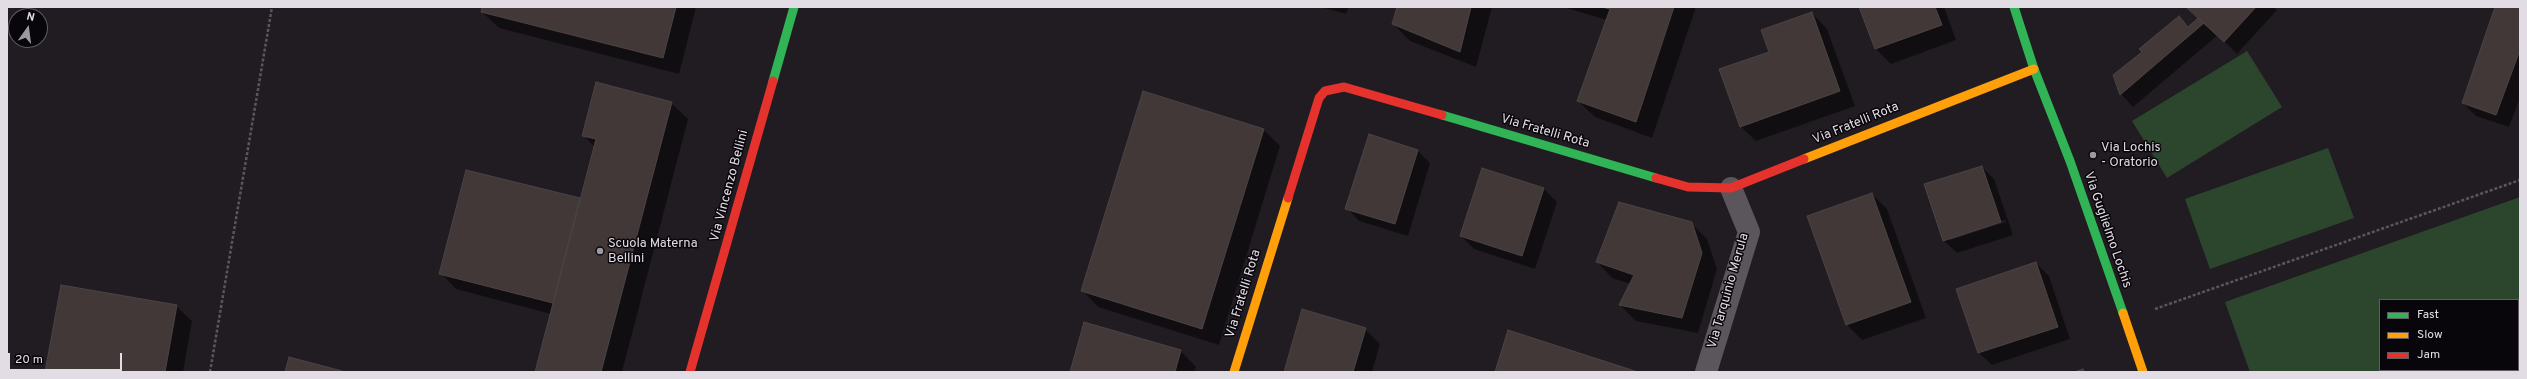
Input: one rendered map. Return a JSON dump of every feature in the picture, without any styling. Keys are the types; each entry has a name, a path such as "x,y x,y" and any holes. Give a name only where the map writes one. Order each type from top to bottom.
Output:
{"street":[{"name":"Via Vincenzo Bellini","path":"690,372 794,7"},
{"name":"Via Guglielmo Lochis","path":"2014,7 2034,69 2070,161 2143,372"},
{"name":"Via Fratelli Rota","path":"1234,372 1319,98 1325,91 1344,87 1688,188 1731,188 2034,69"},
{"name":"Via Tarquinio Merula","path":"1706,372 1749,232 1731,188"}],"path":[{"path":"210,372 272,7"},
{"path":"2125,320 2520,180"}],"green space":[{"path":"2247,51 2282,107 2167,178 2132,121"},
{"path":"2328,148 2354,218 2210,269 2185,199"},
{"path":"2520,197 2520,372 2250,372 2225,302"}],"building":[{"path":"482,7 676,7 663,58 481,12"},
{"path":"1397,7 1471,7 1460,52 1392,24"},
{"path":"1602,7 1674,7 1636,122 1577,101 1610,9"},
{"path":"1859,7 1935,7 1942,25 1875,49"},
{"path":"2186,7 2256,7 2224,42"},
{"path":"2495,7 2520,7 2520,50 2496,115 2462,103"},
{"path":"1812,12 1840,91 1740,127 1719,69 1769,52 1761,30"},
{"path":"2179,16 2188,27 2198,18 2204,23 2120,95 2113,75 2142,52 2139,49"},
{"name":"Scuola Materna Bellini","path":"596,82 672,102 601,372 535,372 596,139 582,136"},
{"path":"1143,91 1264,129 1202,329 1081,291"},
{"path":"1369,134 1418,150 1395,224 1345,209"},
{"path":"1982,166 2001,222 1943,241 1924,184"},
{"path":"1482,168 1544,188 1522,256 1460,236"},
{"path":"466,170 580,198 553,303 439,274"},
{"path":"1872,193 1911,302 1846,325 1807,216"},
{"path":"1619,202 1692,222 1702,253 1682,318 1619,305 1634,275 1596,262"},
{"path":"2036,262 2058,327 1978,353 1956,289"},
{"path":"61,285 177,305 165,372 45,372"},
{"path":"1302,309 1366,328 1353,372 1284,372"},
{"path":"1084,322 1181,350 1175,372 1070,372"},
{"path":"1508,330 1638,372 1495,372"},
{"path":"289,357 346,372 285,372"},
{"path":"2083,369 2084,372 2074,372"}],"traffic: fast":[{"path":"773,81 794,7"},
{"path":"2014,7 2034,69 2070,161 2123,313"},
{"path":"1442,115 1656,178"}],"traffic: slow":[{"path":"1804,159 2034,69"},
{"path":"1234,372 1288,198"},
{"path":"2123,313 2143,372"}],"traffic: jam":[{"path":"690,372 773,81"},
{"path":"1288,198 1319,98 1325,91 1344,87 1442,115"},
{"path":"1656,178 1688,187 1731,188 1804,159"}],"place":[{"name":"Via Lochis - Oratorio","path":"2093,155"},
{"name":"Scuola Materna Bellini","path":"600,251"}]}
